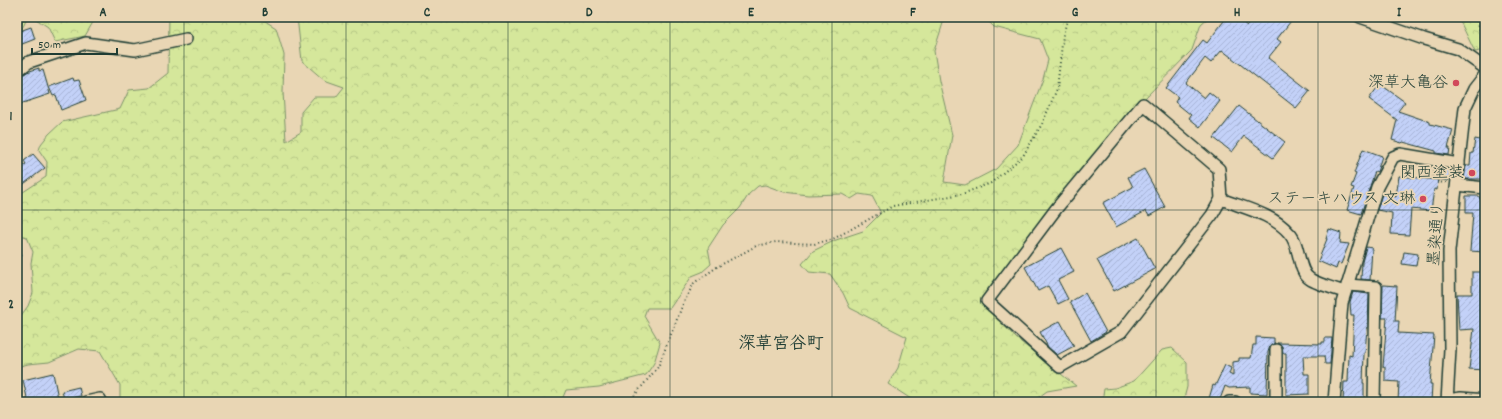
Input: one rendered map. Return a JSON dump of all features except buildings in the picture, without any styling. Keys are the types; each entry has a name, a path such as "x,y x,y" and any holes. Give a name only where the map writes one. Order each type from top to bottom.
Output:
{"street":[{"path":"1360,17 1458,49 1485,68"},
{"path":"17,71 29,62 86,43 135,50 186,39"},
{"name":"墨染通り","path":"1447,401 1450,349 1449,251 1465,108 1474,89 1485,75"},
{"path":"1143,104 1219,169 1221,199 1212,215 1121,332 1060,367 987,301 1056,209 1143,104"},
{"path":"1334,402 1342,303 1377,187 1393,157 1400,154 1459,164"},
{"path":"1457,185 1485,188"},
{"path":"1221,199 1272,218 1290,233 1296,244 1305,274 1310,280 1346,289 1376,286 1374,402"},
{"path":"1276,350 1276,402"},
{"path":"1447,401 1461,398 1485,400"},
{"path":"86,402 100,399 100,402"},
{"path":"1229,402 1235,402"}],"path":[{"path":"629,402 658,367 682,304 694,283 717,266 756,246 776,242 814,244 833,239 893,206 962,194 991,183 1023,156 1042,124 1057,90 1063,35 1068,17"},
{"path":"1477,17 1485,54"}],"green space":[{"path":"17,17 28,17 17,38"},
{"path":"33,17 96,17 85,36 55,42 48,27"},
{"path":"169,17 259,17 276,28 284,55 283,92 286,141 301,132 301,112 314,97 336,97 344,87 324,80 302,61 297,17 945,17 934,51 939,81 952,135 944,182 965,185 996,169 1018,145 1043,79 1048,60 1040,39 994,27 987,20 987,17 1209,17 1201,24 1192,50 1143,100 983,303 1016,338 1076,386 1047,391 1032,402 911,402 911,399 888,384 898,368 907,337 850,308 843,293 830,274 809,272 802,264 813,251 836,240 863,231 881,213 872,196 859,194 851,199 842,194 808,195 784,192 765,185 758,186 749,194 740,208 723,225 708,248 711,264 702,272 692,276 670,308 647,308 644,316 660,343 654,363 646,375 599,387 566,390 561,402 120,402 120,385 100,351 79,349 49,362 28,364 17,367 17,321 28,306 33,293 31,263 33,252 27,237 17,234 17,196 46,177 47,162 39,150 41,144 49,134 62,122 120,109 129,90 149,88 168,73"},
{"path":"1458,17 1485,17 1485,50 1475,52"},
{"path":"1172,348 1187,362 1187,387 1183,402 1102,402 1104,389 1115,388 1134,381 1162,350"}],"waterway":[{"path":"17,258 21,255"}],"place":[{"name":"深草大亀谷","path":"1456,83"},
{"name":"関西塗装","path":"1472,173"},
{"name":"ステーキハウス 文琳","path":"1423,199"}],"district":[{"name":"深草宮谷町","path":"781,345"}]}
